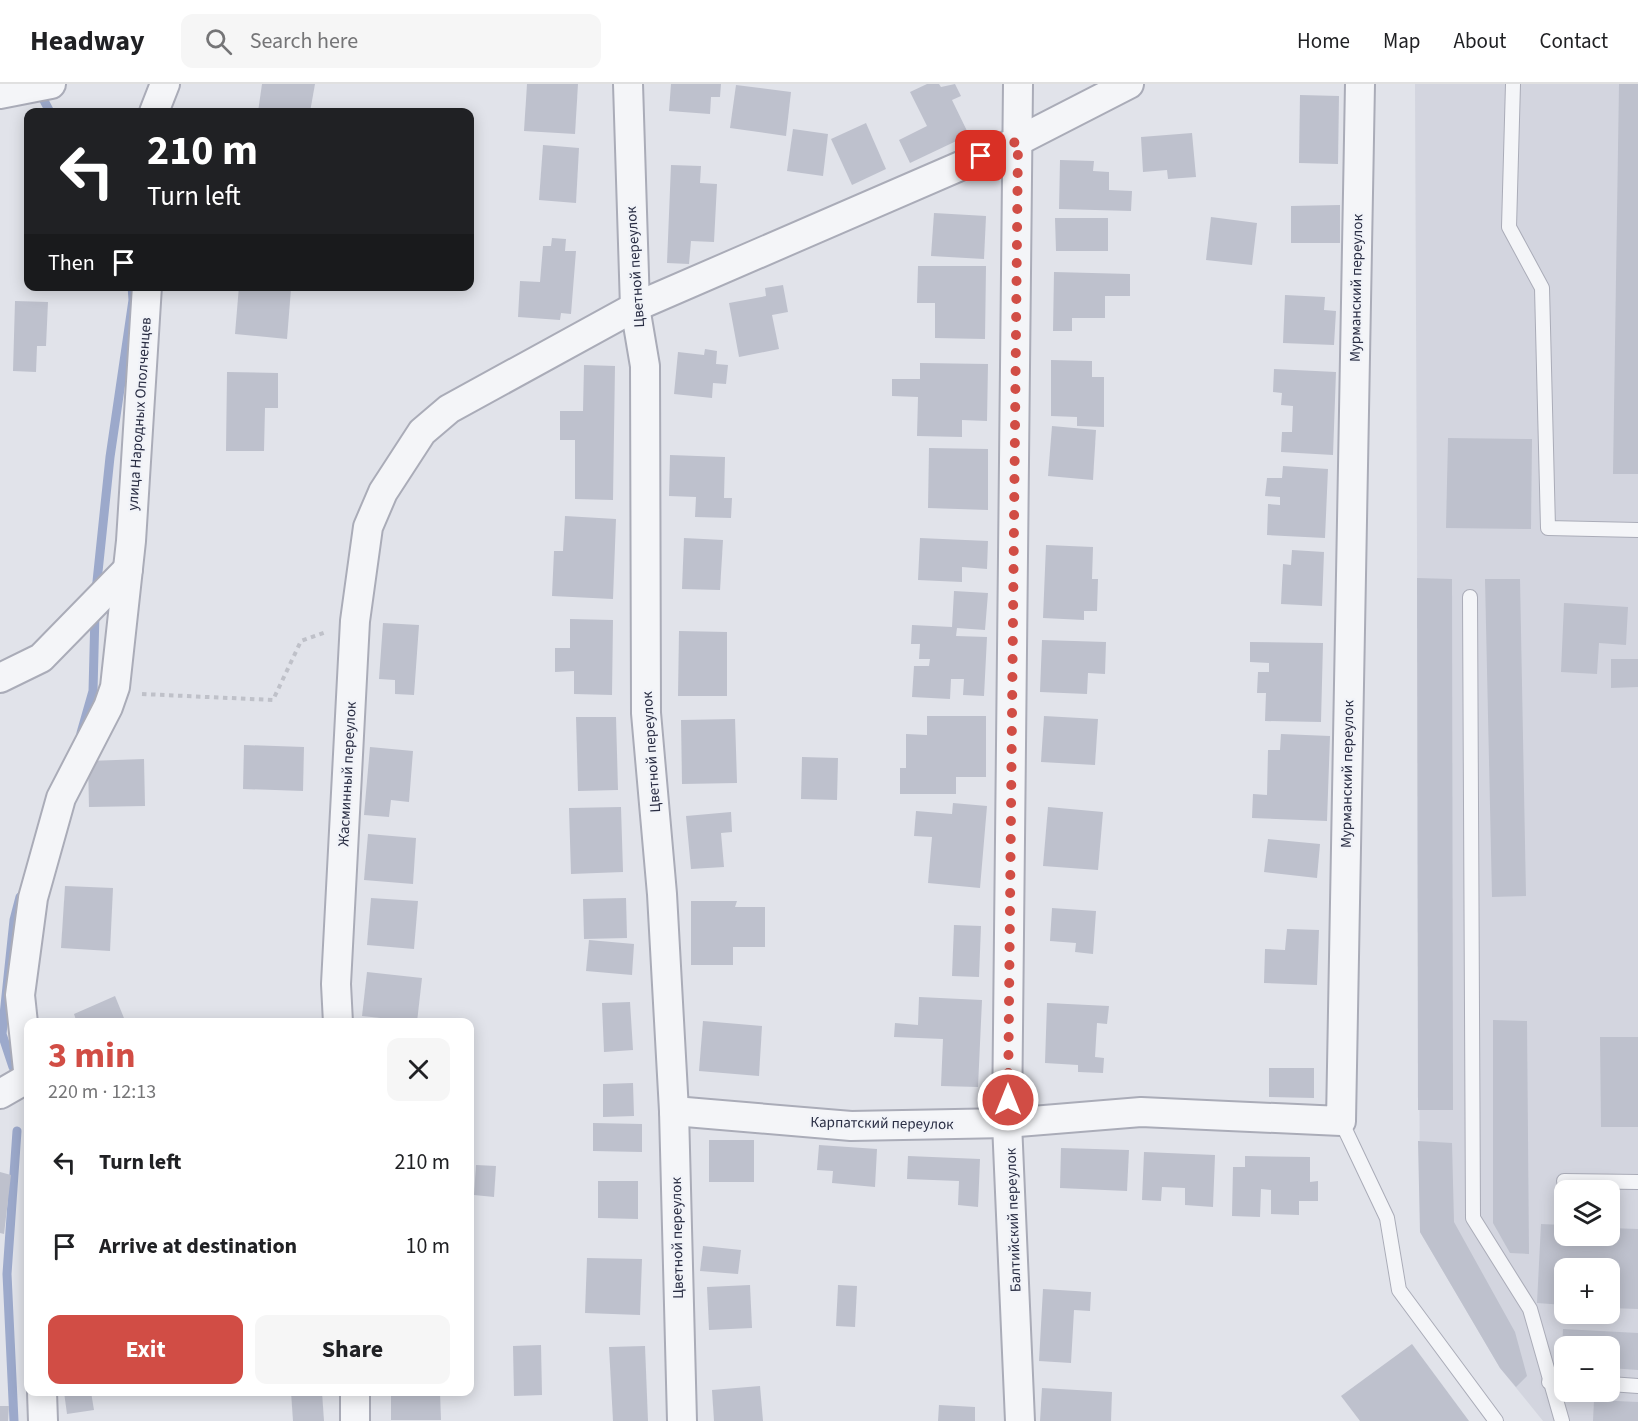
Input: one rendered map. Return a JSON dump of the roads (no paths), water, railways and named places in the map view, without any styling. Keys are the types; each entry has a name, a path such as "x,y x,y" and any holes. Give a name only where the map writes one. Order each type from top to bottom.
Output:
{"street":[{"path":"0,94 51,84"},
{"path":"156,108 165,84"},
{"name":"Цветной переулок","path":"628,84 635,307 645,366 646,713 662,894 674,1111 682,1421"},
{"name":"Балтийский переулок","path":"1018,84 1008,1123 1020,1421"},
{"name":"Жасминный переулок","path":"338,1018 336,984 355,621 368,527 383,492 422,432 450,409 635,307 1018,141 1129,84"},
{"name":"Мурманский переулок","path":"1341,1121 1360,84"},
{"name":"улица Народных Ополченцев","path":"24,1032 20,995 33,898 61,798 108,707 115,687 120,577 131,541 147,291"},
{"path":"0,678 41,658 120,577"},
{"path":"0,1094 24,1080"},
{"name":"Карпатский переулок","path":"674,1111 851,1126 1008,1123 1141,1112 1341,1121"},
{"path":"42,1396 43,1421"},
{"path":"355,1396 355,1421"}],"lane":[{"path":"1513,84 1509,227 1542,288 1548,528 1638,530"},
{"path":"1470,597 1473,1218 1530,1309 1562,1421"},
{"name":"Мурманский переулок","path":"1341,1121 1387,1218 1400,1290 1496,1421"},
{"path":"1620,1182 1638,1182"},
{"path":"1549,1382 1554,1382"},
{"path":"1620,1385 1638,1386"}],"waterway":[{"path":"38,89 48,108"},
{"path":"96,591 110,457 133,300 132,291"},
{"path":"81,733 93,691 95,613"},
{"path":"13,1067 2,1034 14,920 20,897"},
{"path":"14,1421 7,1274 17,1131"}]}
